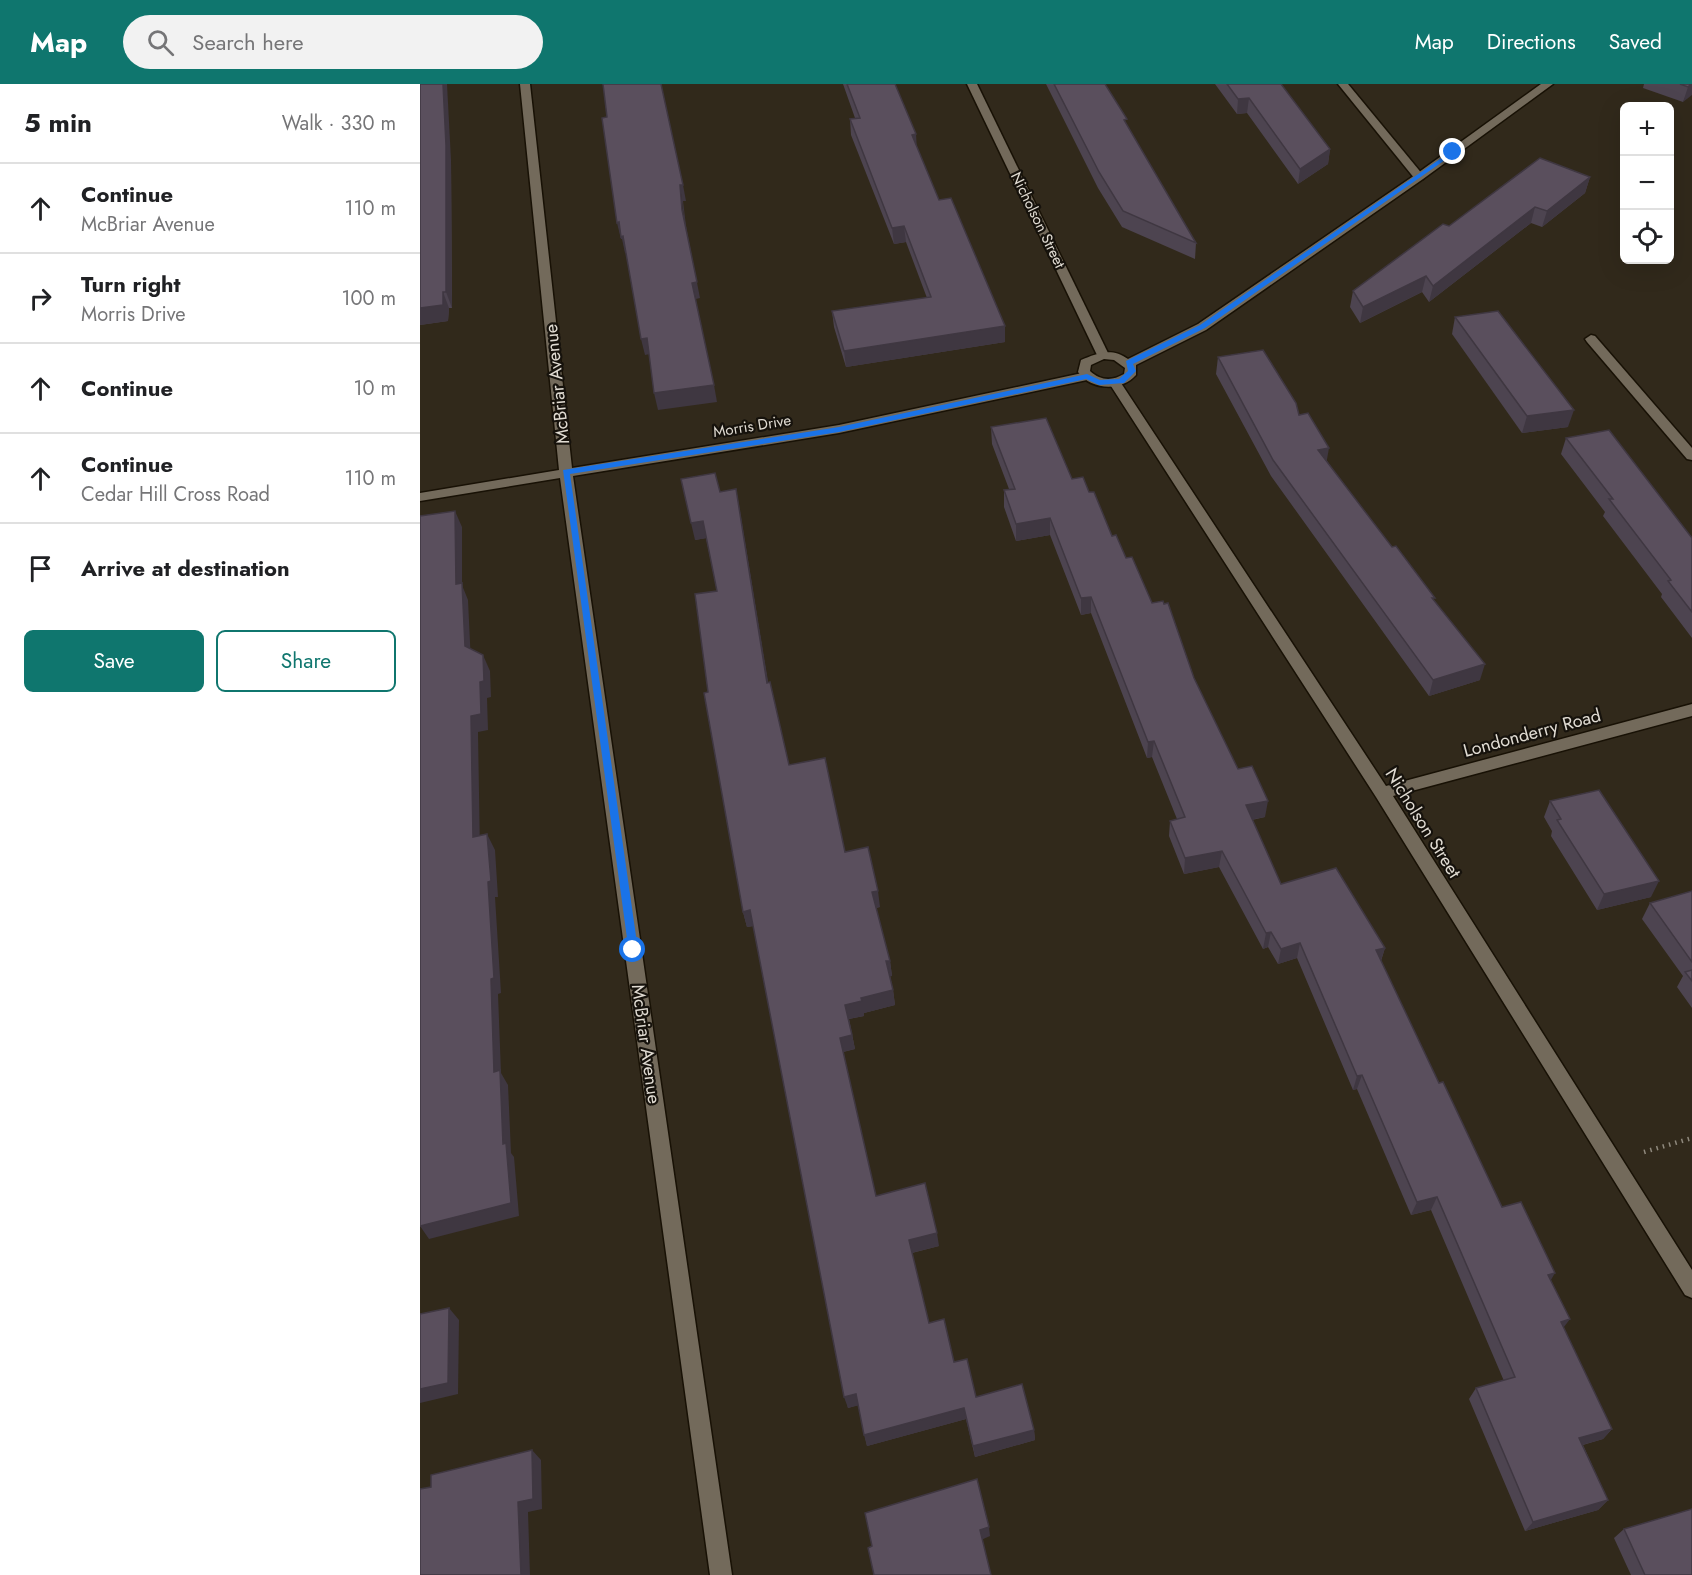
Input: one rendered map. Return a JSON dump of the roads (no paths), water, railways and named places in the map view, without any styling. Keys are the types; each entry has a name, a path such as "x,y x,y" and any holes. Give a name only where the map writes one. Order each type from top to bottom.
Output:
{"street":[{"name":"McBriar Avenue","path":"525,84 566,472 721,1575"},
{"name":"Nicholson Street","path":"972,84 1103,355"},
{"path":"1343,84 1419,177"},
{"path":"1129,363 1202,327 1419,177 1548,84"},
{"path":"1591,339 1692,456"},
{"path":"1103,355 1118,357 1129,363 1132,371 1130,375 1115,383 1099,382 1084,372 1086,363 1103,355"},
{"name":"Morris Drive","path":"420,498 566,472 839,429 1087,376"},
{"name":"Nicholson Street","path":"1115,383 1382,793 1692,1288"},
{"name":"Londonderry Road","path":"1382,793 1692,710"}]}
